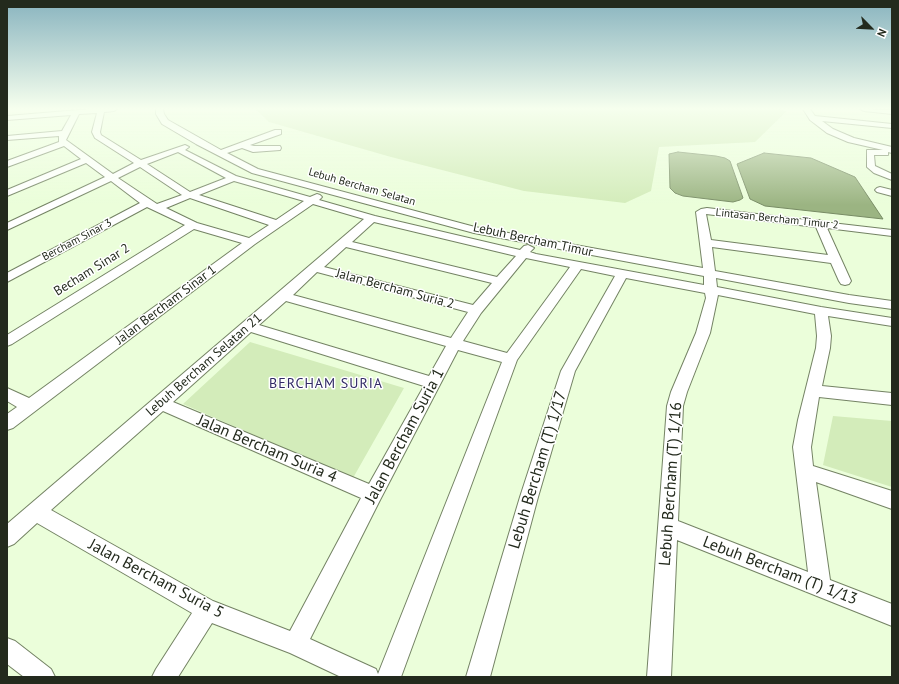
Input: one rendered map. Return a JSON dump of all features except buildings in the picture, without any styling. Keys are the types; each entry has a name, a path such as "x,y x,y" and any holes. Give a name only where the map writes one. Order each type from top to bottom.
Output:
{"street":[{"path":"62,141 152,205 193,225 251,242"},
{"path":"106,141 189,195 278,224"},
{"path":"220,153 253,141"},
{"path":"856,141 890,153"},
{"path":"7,227 142,163 199,142"},
{"name":"Lebuh Bercham Selatan","path":"199,142 255,171 474,230 533,241 577,257"},
{"path":"7,164 40,151 65,144"},
{"path":"242,145 253,149 277,148"},
{"name":"Lebuh Bercham Timur","path":"178,149 233,178 372,218 524,255 577,257 710,274 849,299 892,304"},
{"path":"890,153 872,151 869,154 871,167 892,177"},
{"path":"7,193 87,159"},
{"name":"Bercham Sinar 3","path":"7,278 152,205 189,195 233,178"},
{"name":"Jalan Bercham Sinar 1","path":"7,423 251,242 327,190"},
{"path":"880,190 892,193"},
{"name":"Lintasan Bercham Timur 2","path":"710,274 701,214 705,211 819,223 890,235"},
{"name":"Lebuh Bercham Selatan 21","path":"7,537 372,218"},
{"path":"819,223 845,281"},
{"name":"Becham Sinar 2","path":"7,341 193,225"},
{"name":"Jalan Bercham Suria 1","path":"295,644 373,494 454,344 476,310 524,255 533,241"},
{"path":"344,243 501,282"},
{"path":"706,243 836,260"},
{"path":"389,677 510,359 577,257"},
{"name":"Lebuh Bercham Timur","path":"577,257 622,274 821,312 892,322"},
{"name":"Jalan Bercham Suria 2","path":"315,268 476,310"},
{"name":"Lebuh Bercham (T) 1/17","path":"478,677 568,371 622,274"},
{"name":"Lebuh Bercham (T) 1/16","path":"659,677 675,406 679,392 703,333 711,304 710,274"},
{"path":"284,296 510,359"},
{"path":"820,586 802,447 803,434 823,348 824,336 821,312"},
{"path":"248,326 433,383"},
{"path":"814,391 892,399"},
{"path":"7,394 30,406"},
{"name":"Jalan Bercham Suria 4","path":"160,403 373,494"},
{"path":"806,471 892,500"},
{"name":"Jalan Bercham Suria 5","path":"36,512 207,610 295,644 368,677"},
{"name":"Lebuh Bercham (T) 1/13","path":"668,527 892,615"},
{"path":"164,677 207,610"},
{"path":"7,649 43,677"}],"shaded area":[{"path":"335,141 756,141 659,147 651,191 625,203 524,191"},
{"path":"678,152 716,156 730,161 743,198 733,202 683,196 675,193 670,188 669,154"},
{"path":"764,153 811,158 855,177 883,219 765,206 750,199 737,164"},
{"path":"250,342 404,388 353,478 183,404"},
{"path":"833,416 892,421 892,487 823,465"}],"district":[{"name":"BERCHAM SURIA","path":"326,384"}]}
